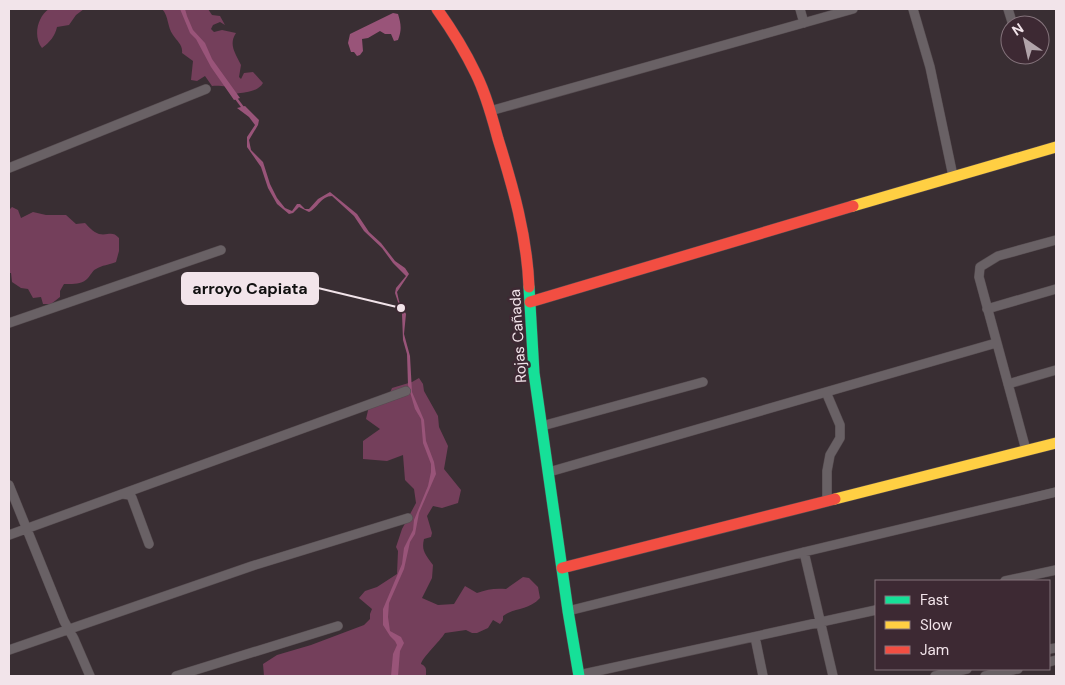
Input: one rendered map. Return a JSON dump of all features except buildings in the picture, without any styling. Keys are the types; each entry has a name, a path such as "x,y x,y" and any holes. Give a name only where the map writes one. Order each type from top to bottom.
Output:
{"street":[{"name":"Rojas Cañada","path":"438,9 466,52 477,75 490,111 516,198 528,262 534,373 579,676"},
{"path":"800,9 804,23"},
{"path":"490,111 853,9"},
{"path":"913,9 930,67 953,176"},
{"path":"9,168 206,89"},
{"path":"530,302 1056,147"},
{"path":"1026,450 978,277 980,267 998,256 1056,240"},
{"path":"9,323 221,250"},
{"path":"987,309 1056,289"},
{"path":"550,472 996,343"},
{"path":"1008,384 1056,370"},
{"path":"542,426 703,382"},
{"path":"9,535 406,391"},
{"path":"826,392 840,425 840,438 830,455 827,471 827,501"},
{"path":"562,568 1056,443"},
{"path":"9,485 68,629 90,676"},
{"path":"568,611 1056,492"},
{"path":"122,494 130,495 132,498 149,544"},
{"path":"9,650 252,566 408,518"},
{"path":"804,552 833,676"},
{"path":"1010,580 1056,570"},
{"path":"579,676 875,610"},
{"path":"176,676 338,626"},
{"path":"755,637 763,676"},
{"path":"935,676 962,670"},
{"path":"985,676 1013,670"}],"shaded area":[{"path":"49,9 84,9 76,15 69,25 57,27 52,39 42,48 37,33 38,27 42,17"},
{"path":"162,9 208,9 212,15 220,16 225,25 220,22 213,25 211,29 214,32 222,30 236,33 233,45 241,65 239,77 241,79 244,73 253,72 263,83 261,86 251,91 235,94 230,86 212,86 205,76 197,81 191,80 193,61 182,53 181,45 171,32 166,15"},
{"path":"180,9 185,9 193,30 205,43 212,59 240,98 234,100 211,67 196,39 190,33"},
{"path":"393,13 398,14 400,21 401,30 398,40 394,41 391,34 385,34 380,31 368,38 362,39 363,51 360,55 357,56 354,52 351,52 348,43 350,34"},
{"path":"245,106 259,120 249,140 251,150 263,162 270,184 285,208 292,211 297,204 300,204 305,209 309,209 318,199 330,192 357,214 369,232 409,274 397,292 399,301 406,314 404,334 410,356 412,392 424,420 426,441 434,462 436,474 419,513 415,534 410,542 404,569 389,603 390,631 401,637 404,643 400,651 398,676 391,676 393,654 397,645 383,625 383,609 402,564 404,548 413,530 414,520 428,486 431,472 431,464 423,443 421,419 415,409 408,385 407,354 403,340 402,314 395,293 396,288 406,276 382,248 364,231 354,216 332,196 322,200 309,212 299,207 289,214 277,204 268,188 261,167 247,147 247,137 255,125 249,117 237,108"},
{"path":"12,207 18,210 21,218 33,212 46,215 66,215 76,224 85,223 99,234 114,234 119,238 119,251 116,262 96,269 83,282 64,284 60,291 60,297 51,304 43,304 41,297 33,298 28,289 21,288 12,282 11,273 9,273 9,210"},
{"path":"419,378 438,416 439,427 448,446 444,469 461,490 458,503 442,508 433,506 427,516 432,533 431,537 424,539 423,547 433,565 432,578 422,598 438,605 454,604 465,586 477,593 492,589 506,589 523,577 529,578 538,587 540,598 531,605 503,616 500,624 493,620 488,628 477,633 466,630 445,633 422,661 421,664 426,668 426,675 264,676 263,664 277,655 311,645 364,625 370,619 372,609 359,598 365,591 377,587 397,574 398,551 396,547 402,529 416,503 414,489 405,480 403,455 387,461 363,459 363,441 380,429 366,419 370,402 389,395 392,388"}],"waterway":[{"path":"235,97 244,109"}],"traffic: fast":[{"path":"529,287 534,373 579,676"}],"traffic: slow":[{"path":"853,206 1056,147"},
{"path":"835,499 1056,443"}],"traffic: jam":[{"path":"437,9 467,57 480,82 488,106 518,212 528,268 529,287"},
{"path":"530,302 853,206"},
{"path":"562,568 835,499"}],"place":[{"name":"arroyo Capiata","path":"401,308"}]}
